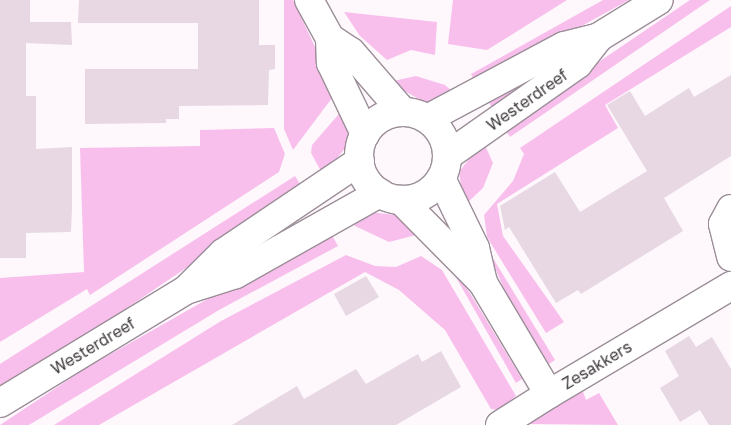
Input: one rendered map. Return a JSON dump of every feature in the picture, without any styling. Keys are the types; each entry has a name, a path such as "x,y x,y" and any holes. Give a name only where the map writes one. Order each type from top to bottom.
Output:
{"street":[{"path":"309,0 330,38 331,63 366,134"},
{"name":"Westerdreef","path":"415,115 564,46 600,37 659,0"},
{"name":"Westerdreef","path":"444,167 578,64 600,37"},
{"path":"330,38 351,52 415,115 438,129 444,167 431,190 391,196 364,176 360,161 366,134 382,118 415,115"},
{"name":"Westerdreef","path":"186,290 223,252 360,161"},
{"name":"Zesakkers","path":"444,167 475,248 483,284"},
{"name":"Westerdreef","path":"0,402 186,290 236,274 391,196"},
{"name":"Zesakkers","path":"391,196 483,284 548,394 731,286"},
{"path":"731,209 722,224 731,257"},
{"path":"500,425 548,394"}],"shaded area":[{"path":"284,0 293,0 324,66 332,98 293,150 284,129"},
{"path":"453,0 567,0 487,50 448,44"},
{"path":"603,0 629,0 476,84 471,74"},
{"path":"690,0 710,0 510,137 503,127"},
{"path":"731,6 731,27 605,105 618,128 497,204 503,236 564,322 546,333 487,237 484,215 513,181 524,154 520,148"},
{"path":"344,12 437,22 435,55 411,50 387,60 360,36"},
{"path":"566,52 495,112 486,98"},
{"path":"416,76 445,85 452,91 434,103 424,102 389,82"},
{"path":"344,108 350,127 347,146 323,175 311,153 312,145"},
{"path":"274,128 285,154 279,172 90,295 87,289 0,342 0,278 84,272 80,148 200,146 200,130"},
{"path":"483,141 493,163 483,188 464,206 459,172"},
{"path":"295,176 303,189 124,310 0,387 0,364"},
{"path":"369,212 396,215 420,234 389,242 355,226 351,219"},
{"path":"329,230 338,246 219,310 29,425 0,425 86,368"},
{"path":"485,245 555,360 549,364 508,298"},
{"path":"346,255 375,266 396,267 421,256 442,270 516,396 499,410 491,409 445,330 399,290 365,272 99,425 54,425 221,321"},
{"path":"449,265 470,293 522,379 516,383"},
{"path":"582,389 586,400 599,393 618,425 526,424"}],"building":[{"path":"0,0 30,0 30,22 71,22 72,45 26,43 26,96 36,96 36,149 72,147 72,209 71,232 26,233 26,258 0,258"},
{"path":"79,0 259,0 259,45 275,45 275,69 269,70 268,105 179,106 179,119 166,119 166,123 85,124 85,69 198,69 198,23 78,23"},
{"path":"731,75 731,156 664,198 683,231 581,294 578,290 556,303 509,227 505,230 500,206 555,172 580,212 647,171 607,105 630,91 645,116 689,88 694,97"},
{"path":"366,276 379,297 346,316 334,294"},
{"path":"689,336 696,347 712,337 731,369 731,425 709,425 700,410 680,422 660,388 679,376 665,351"},
{"path":"441,351 461,387 396,425 232,425 297,386 304,399 356,369 366,384 418,354 422,362"}]}
